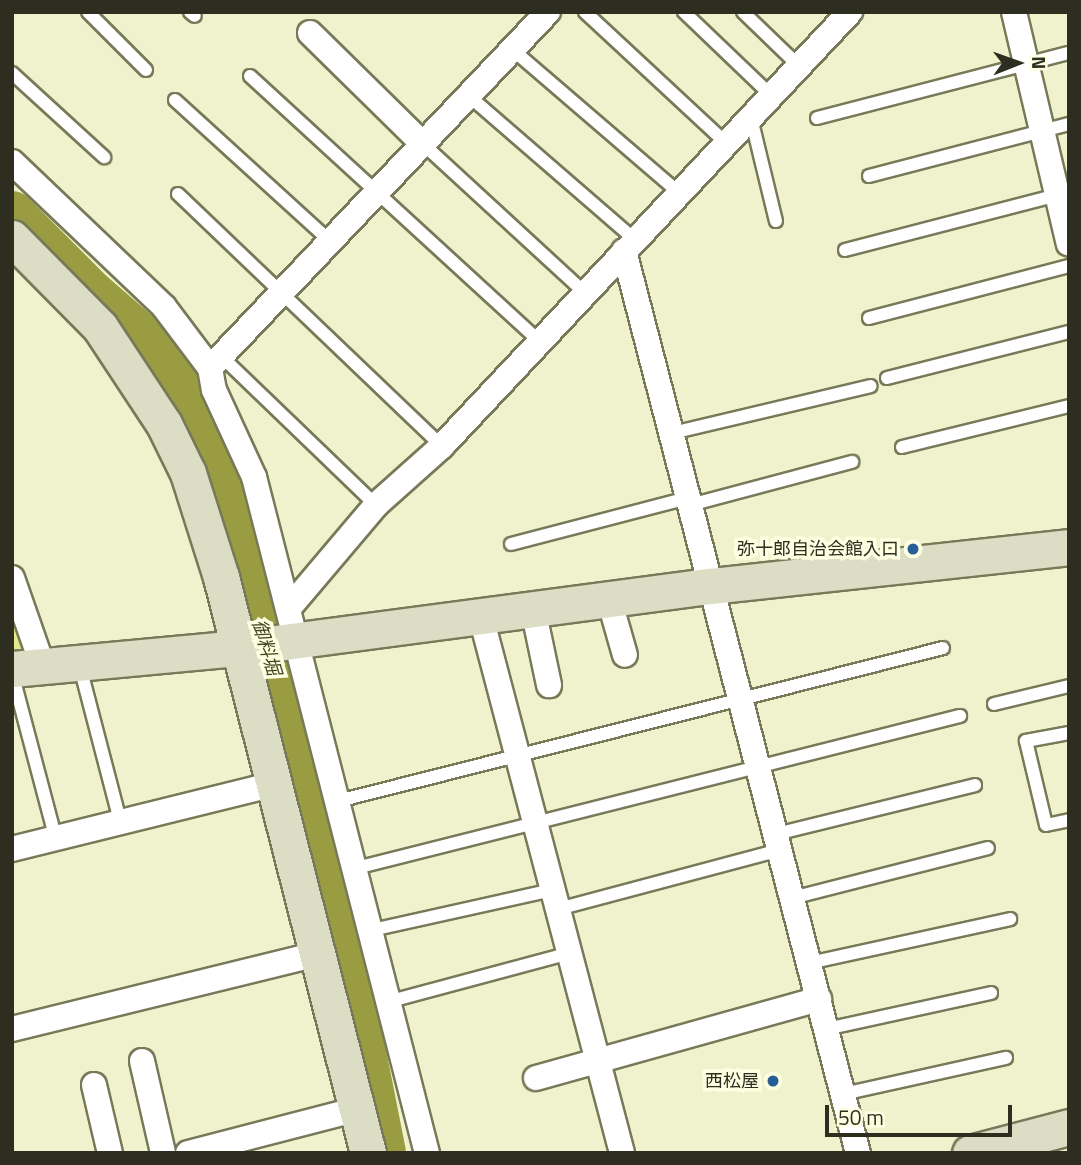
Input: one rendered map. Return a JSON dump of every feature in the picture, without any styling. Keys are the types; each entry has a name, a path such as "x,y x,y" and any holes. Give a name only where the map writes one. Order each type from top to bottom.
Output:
{"street":[{"path":"368,1153 274,784 272,637 254,477 214,390 216,362 548,12"},
{"path":"272,637 376,505 442,446 850,12"},
{"path":"1014,12 1042,131 1063,194 1069,244"},
{"path":"310,33 423,144"},
{"path":"12,162 163,307 216,362"},
{"path":"12,238 100,327 164,424 206,524 272,637 338,802 391,1001 427,1153"},
{"path":"629,246 671,433 858,1153"},
{"path":"12,578 22,669 272,637 481,617 711,586 1069,547"},
{"path":"609,599 625,655"},
{"path":"533,609 549,685"},
{"path":"481,617 622,1153"},
{"path":"12,849 274,784"},
{"path":"12,1029 317,954"},
{"path":"536,1078 819,999"},
{"path":"142,1061 163,1153"},
{"path":"94,1085 110,1153"},
{"path":"188,1153 358,1109"},
{"path":"970,1153 1069,1127"}],"lane":[{"path":"88,12 146,70"},
{"path":"585,12 726,143"},
{"path":"684,12 772,96"},
{"path":"743,12 799,66"},
{"path":"513,50 679,193"},
{"path":"817,118 1069,53"},
{"path":"12,73 104,157"},
{"path":"250,76 539,341"},
{"path":"469,96 629,246"},
{"path":"175,100 330,241"},
{"path":"751,117 776,221"},
{"path":"869,176 1069,124"},
{"path":"423,144 585,293"},
{"path":"178,194 283,291 442,446"},
{"path":"845,250 1063,194"},
{"path":"869,318 1069,266"},
{"path":"887,378 1069,332"},
{"path":"216,362 376,505"},
{"path":"671,433 871,386"},
{"path":"902,447 1069,406"},
{"path":"511,544 852,462"},
{"path":"338,802 943,648"},
{"path":"80,663 120,821"},
{"path":"22,669 56,839"},
{"path":"994,704 1069,686"},
{"path":"356,868 960,716"},
{"path":"1069,733 1026,741 1046,825 1069,820"},
{"path":"372,930 556,899 778,842 975,785"},
{"path":"792,898 988,848"},
{"path":"809,963 1010,919"},
{"path":"391,1001 570,953"},
{"path":"826,1029 991,993"},
{"path":"843,1094 1006,1058"}],"green space":[{"path":"12,618 25,649 12,650"}],"waterway":[{"name":"御料堀","path":"12,214 92,294 150,344 192,395 281,695 349,981 383,1153"}],"place":[{"name":"弥十郎自治会館入口","path":"913,549"},
{"name":"西松屋","path":"773,1081"}]}
